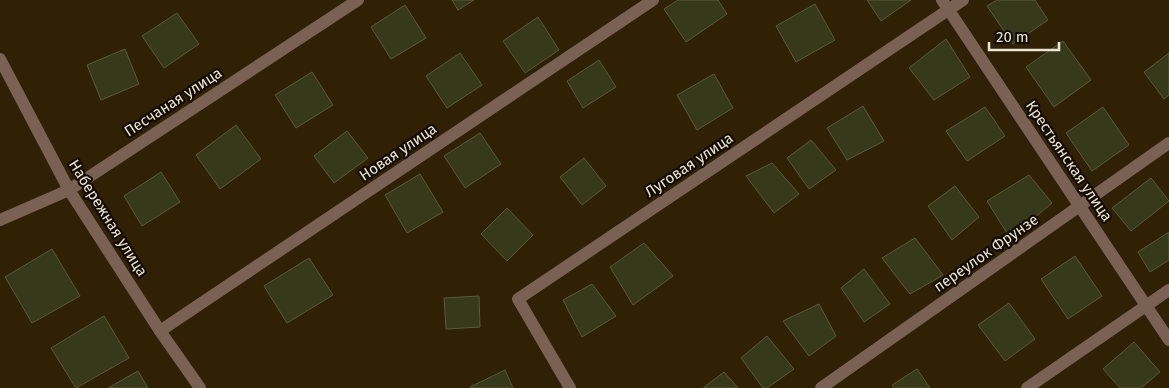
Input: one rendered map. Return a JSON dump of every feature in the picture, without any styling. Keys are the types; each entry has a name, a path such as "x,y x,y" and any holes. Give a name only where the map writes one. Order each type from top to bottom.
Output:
{"street":[{"name":"Песчаная улица","path":"0,220 69,190 358,0"},
{"name":"Новая улица","path":"160,331 653,0"},
{"name":"Луговая улица","path":"570,388 518,300 945,5 963,0"},
{"name":"Крестьянская улица","path":"945,5 1169,340"},
{"name":"Набережная улица","path":"0,60 69,190 160,331 200,388"},
{"name":"переулок Фрунзе","path":"821,388 1169,143"},
{"path":"1027,388 1169,290"}],"building":[{"path":"452,0 474,0 458,10"},
{"path":"678,0 718,0 727,14 686,42 664,9"},
{"path":"867,0 911,0 881,21"},
{"path":"997,0 1035,0 1048,20 1013,44 987,6"},
{"path":"815,4 835,40 796,62 776,26"},
{"path":"405,5 426,38 391,59 371,27"},
{"path":"177,13 199,44 164,68 142,36"},
{"path":"538,17 559,50 525,73 503,41"},
{"path":"946,39 970,77 934,100 909,68"},
{"path":"1063,41 1091,80 1054,107 1026,67"},
{"path":"125,49 139,84 101,100 87,65"},
{"path":"460,53 482,85 447,108 426,76"},
{"path":"1169,53 1169,95 1164,99 1144,72"},
{"path":"599,60 616,87 583,108 567,81"},
{"path":"312,72 333,105 296,128 275,95"},
{"path":"714,74 733,108 697,130 677,95"},
{"path":"863,106 884,141 847,160 827,128"},
{"path":"985,107 1005,136 967,161 946,131"},
{"path":"1103,107 1129,145 1092,171 1066,133"},
{"path":"236,125 261,159 220,189 196,155"},
{"path":"347,131 368,158 334,183 314,156"},
{"path":"480,133 501,164 465,188 444,156"},
{"path":"811,140 836,170 809,189 787,158"},
{"path":"584,158 606,186 582,205 560,177"},
{"path":"772,163 799,194 774,213 746,176"},
{"path":"161,172 180,202 142,226 124,196"},
{"path":"420,174 443,212 407,233 385,195"},
{"path":"1029,175 1052,203 1010,238 987,201"},
{"path":"1151,178 1169,201 1131,231 1112,208"},
{"path":"955,186 979,217 952,240 928,206"},
{"path":"507,208 533,235 507,261 481,234"},
{"path":"1169,232 1169,260 1150,272 1138,252"},
{"path":"915,238 943,275 910,294 882,258"},
{"path":"644,243 673,276 633,305 610,267"},
{"path":"52,249 80,296 32,323 5,277"},
{"path":"1075,256 1102,296 1068,319 1041,279"},
{"path":"309,258 333,295 287,323 264,286"},
{"path":"864,269 890,304 864,322 841,288"},
{"path":"592,284 616,316 582,337 563,300"},
{"path":"479,296 480,327 446,329 444,298"},
{"path":"1009,303 1035,339 1005,361 978,325"},
{"path":"819,304 836,336 809,356 783,321"},
{"path":"104,316 129,358 76,388 51,348"},
{"path":"767,336 794,369 767,388 763,388 741,358"},
{"path":"1134,342 1160,372 1141,388 1120,388 1103,369"},
{"path":"917,369 930,388 894,388 892,385"},
{"path":"505,370 513,388 470,387"},
{"path":"138,371 148,388 108,388"},
{"path":"724,372 738,388 703,388"}]}
